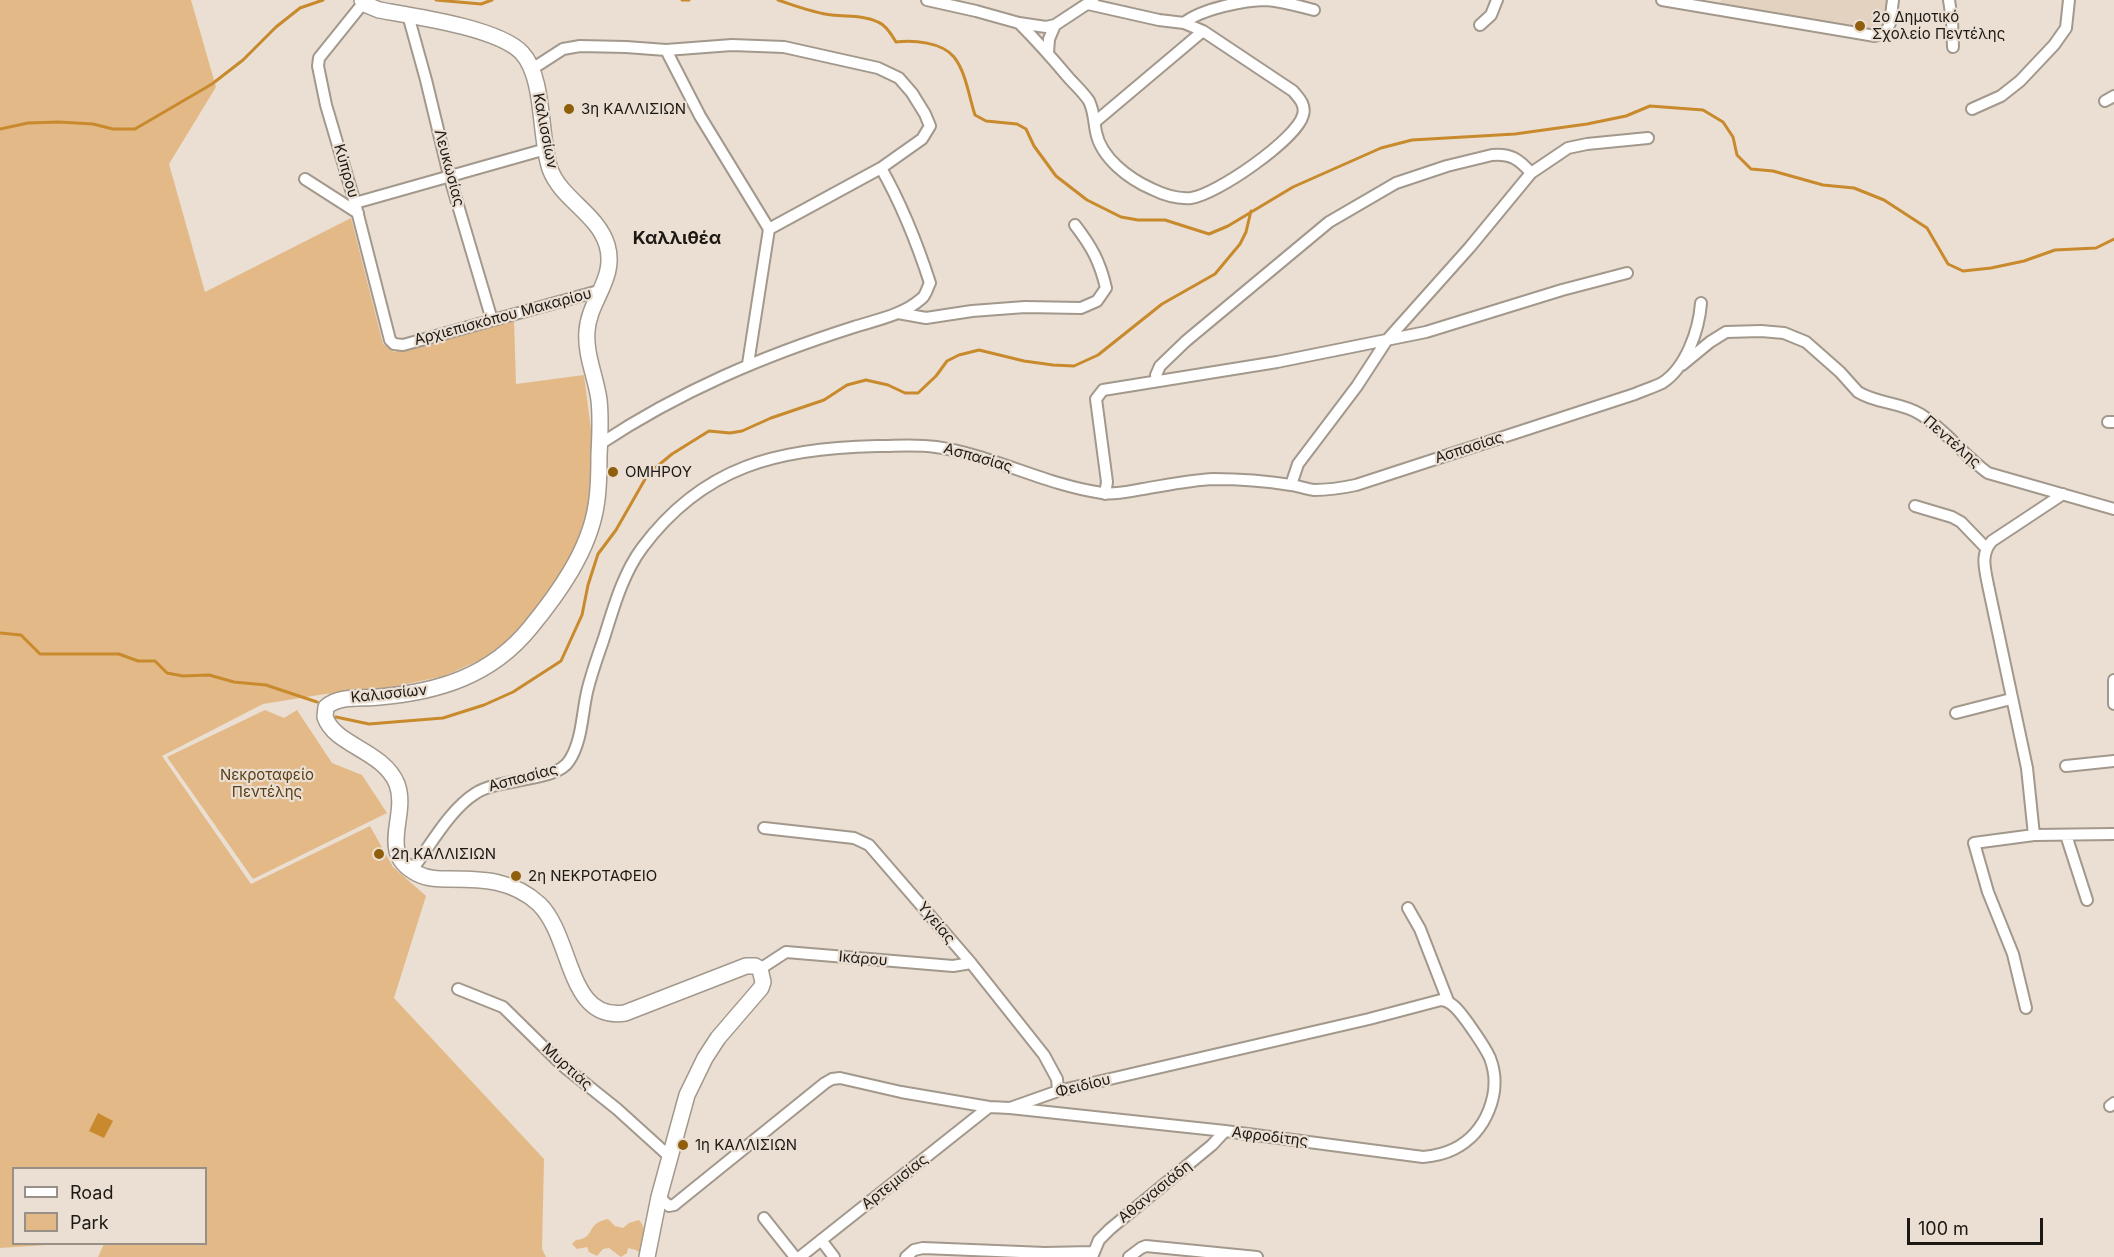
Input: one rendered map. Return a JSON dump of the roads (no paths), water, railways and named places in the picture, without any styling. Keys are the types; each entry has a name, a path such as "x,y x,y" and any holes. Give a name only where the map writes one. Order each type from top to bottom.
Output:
{"main road":[{"name":"Καλισσίων","path":"363,1 375,9 474,30 506,41 523,53 532,69 550,169 557,182 593,221 605,240 609,264 602,290 590,316 587,333 588,351 599,401 600,444 596,507 580,553 559,590 512,648 486,666 446,686 399,695 340,699 326,707 325,717 330,726 343,738 380,762 393,777 397,785 400,804 395,838 396,852 412,870"},
{"path":"412,870 430,878 502,882 526,894 540,905 556,928 585,998 596,1009 602,1011 613,1014 625,1013 746,966 755,966 760,969 763,982 761,988 718,1038 695,1076 682,1111 659,1197 647,1257"}],"street":[{"path":"927,0 1018,23 1046,27 1055,24 1090,2 1159,20 1184,23 1203,31 1271,76 1300,99 1304,111 1303,117 1300,124 1282,143 1205,195 1181,198 1153,190 1138,182 1103,151 1090,103 1048,53 1018,23"},
{"path":"1184,23 1208,10 1266,0 1314,10"},
{"path":"1480,25 1491,15 1497,0"},
{"path":"1662,0 1697,2 1875,36 1886,32 1890,23 1893,0"},
{"path":"1949,0 1953,47"},
{"path":"1972,109 2001,96 2020,81 2054,45 2066,28 2069,0"},
{"name":"Κύπρου","path":"363,1 319,58 318,66 326,105 356,208 390,340 394,344 403,345"},
{"name":"Λευκωσίας","path":"408,15 449,175 492,320"},
{"path":"1048,53 1048,39 1055,24"},
{"path":"1095,122 1203,31"},
{"path":"532,69 562,49 580,46 666,50 732,45 784,47 878,69 899,78 916,100 930,126 922,139 880,168 769,229"},
{"path":"666,50 700,116 769,229 748,364"},
{"path":"1292,485 1298,464 1357,386 1387,340 1470,247 1531,173 1568,148 1648,138"},
{"path":"305,179 356,208 449,175 546,149"},
{"path":"1157,380 1156,375 1160,366 1186,341 1329,222 1396,183 1421,173 1503,154 1514,156 1531,173"},
{"path":"600,444 654,410 748,364 898,313 923,298 930,283 904,211 880,168"},
{"path":"898,313 926,318 972,311 1026,307 1081,308 1097,301 1106,288 1101,267 1091,246 1075,225"},
{"path":"1105,494 1107,482 1096,399 1103,390 1277,362 1426,332 1562,290 1627,273"},
{"name":"Αρχιεπισκόπου Μακαρίου","path":"403,345 602,290"},
{"name":"Ασπασίας","path":"412,870 467,798 479,790 549,774 564,768 577,746 589,684 615,604 639,551 675,510 718,480 762,461 799,451 838,446 909,445 937,447 1105,494 1216,479 1292,485 1311,490 1356,485 1635,394 1661,383 1679,367 1696,333 1701,303"},
{"name":"Πεντέλης","path":"1679,367 1726,332 1761,331 1793,335 1813,347 1866,397 1906,407 1920,414 1950,436 1977,465 1989,473 2114,509"},
{"path":"2034,835 2027,768 1988,585 1984,556 1986,548 1992,541 2063,494"},
{"path":"1915,506 1952,517 1986,548"},
{"path":"2114,687 2114,704"},
{"path":"1956,713 2012,699"},
{"path":"2066,766 2114,761"},
{"name":"Υγείας","path":"764,828 855,838 869,845 971,963 1044,1055 1057,1078 1058,1091"},
{"path":"2026,1008 2013,954 1988,892 1974,843 2034,835 2114,834"},
{"path":"2066,835 2087,900"},
{"path":"1408,908 1420,929 1448,1001"},
{"name":"Ικάρου","path":"760,969 786,952 953,966 971,963"},
{"name":"Μυρτιάς","path":"458,989 503,1007 562,1065 617,1109 670,1157"},
{"name":"Φειδίου","path":"659,1197 669,1206 674,1205 832,1079 840,1078 901,1092 989,1107 1010,1108 1058,1091 1369,1019 1436,1000 1448,1001"},
{"name":"Αφροδίτης","path":"1010,1108 1226,1131 1423,1157 1435,1156 1455,1149 1475,1133 1492,1102 1494,1088 1490,1059 1459,1011 1448,1001"},
{"name":"Αρτεμισίας","path":"798,1257 989,1107"},
{"name":"Αθανασιάδη","path":"1092,1255 1099,1240 1110,1229 1226,1131"},
{"path":"764,1218 798,1257"},
{"path":"821,1240 834,1257"},
{"path":"1129,1257 1146,1246 1257,1257"},
{"path":"906,1257 914,1250 923,1248 1044,1255 1092,1255"}],"waterway":[{"path":"0,129 28,123 59,122 93,124 113,129 135,129 212,84 243,60 276,27 300,8 323,0"},
{"path":"436,0 481,4 492,0"},
{"path":"682,0 689,0"},
{"path":"778,0 818,13 873,20 881,23 896,42 919,42 942,48 954,57 962,70 975,115 986,121 1017,124 1026,129 1034,146 1056,176 1087,200 1121,217 1138,220 1165,220 1209,234 1228,226 1293,187 1381,148 1412,140 1515,134 1587,124 1626,116 1650,106 1703,110 1723,122 1733,137 1737,155 1751,169 1773,171 1823,185 1854,188 1884,200 1927,228 1948,264 1963,271 2024,261 2055,250 2096,248 2114,239"},
{"path":"336,717 369,724 443,718 484,705 513,692 561,661 582,615 588,585 598,554 616,530 648,474 672,454 709,431 730,433 742,431 771,418 824,400 847,385 866,380 888,385 905,393 918,393 936,376 947,361 979,350 1024,361 1074,366 1098,355 1162,304 1215,274 1240,244 1246,232 1251,211"},
{"path":"0,633 21,635 40,654 119,654 138,661 155,661 167,673 183,676 209,675 234,682 266,685 317,702"}],"place":[{"name":"2ο Δημοτικό Σχολείο Πεντέλης","path":"1860,26"},
{"name":"3η ΚΑΛΛΙΣΙΩΝ","path":"569,109"},
{"name":"ΟΜΗΡΟΥ","path":"613,472"},
{"name":"2η ΚΑΛΛΙΣΙΩΝ","path":"379,854"},
{"name":"2η ΝΕΚΡΟΤΑΦΕΙΟ","path":"516,876"},
{"name":"1η ΚΑΛΛΙΣΙΩΝ","path":"683,1145"}],"district":[{"name":"Καλλιθέα","path":"677,239"}],"park label":[{"name":"Νεκροταφείο Πεντέλης","path":"267,784"}]}
